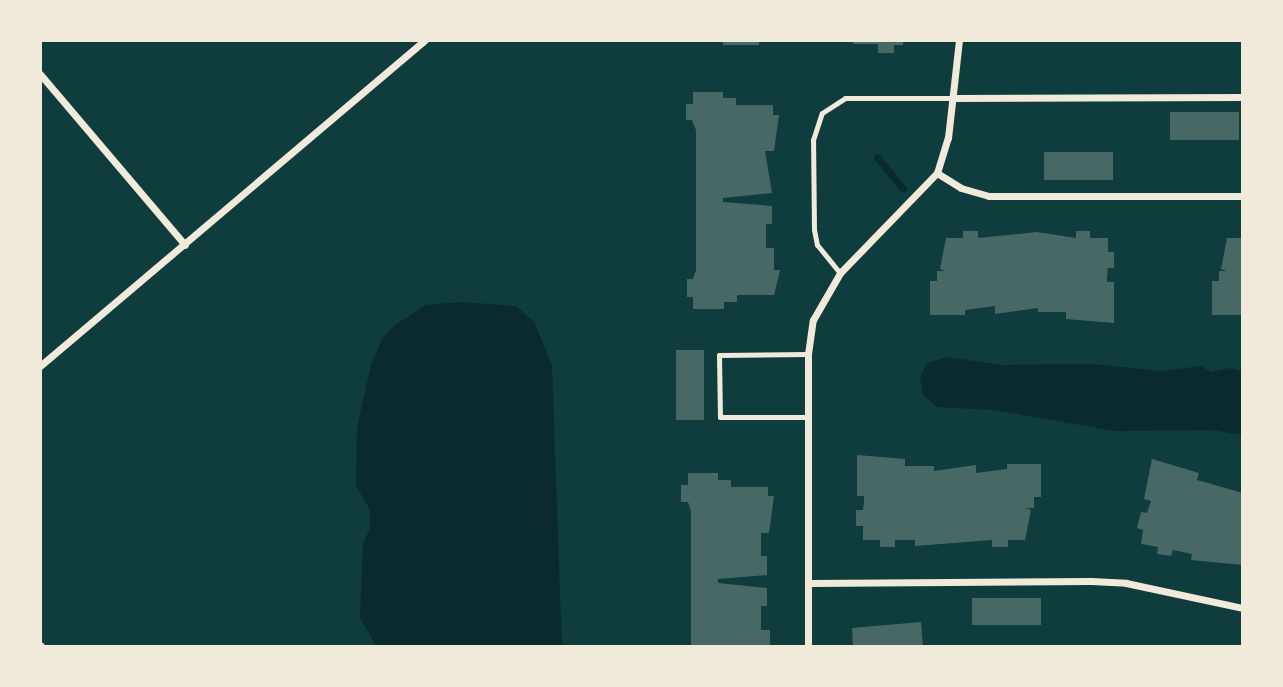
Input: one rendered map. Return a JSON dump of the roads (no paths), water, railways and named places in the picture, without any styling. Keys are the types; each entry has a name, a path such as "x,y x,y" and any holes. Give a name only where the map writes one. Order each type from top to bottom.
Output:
{"street":[{"path":"40,366 425,40"},
{"path":"808,647 808,354 820,303 840,273 937,173 954,98 959,40"},
{"path":"40,74 186,244"},
{"path":"954,98 1243,97"},
{"path":"937,173 961,188 989,196 1243,196"},
{"path":"810,583 1126,583 1243,608"}],"lane":[{"path":"840,273 821,251 814,230 813,140 822,113 845,97 954,98"},
{"path":"808,354 719,355 720,417 808,417"}],"water":[{"path":"461,302 516,306 535,323 552,366 562,647 377,647 360,618 363,544 370,528 370,510 356,486 357,428 371,364 383,338 395,325 426,305"},
{"path":"947,357 1002,365 1091,364 1162,371 1201,366 1211,372 1230,368 1243,371 1243,435 1211,430 1115,431 993,410 937,407 923,395 920,377 927,363"}],"waterway":[{"path":"877,157 903,189"}]}
